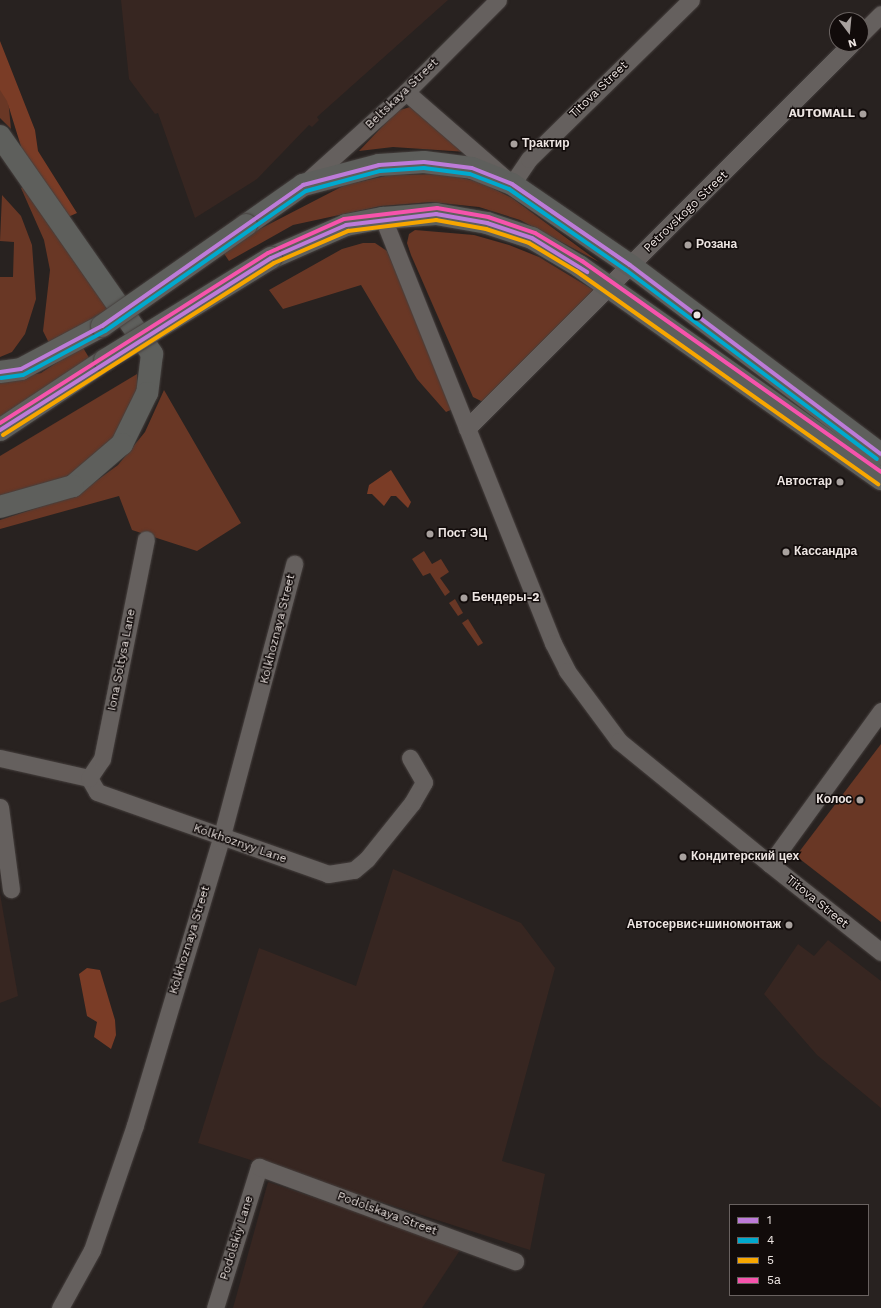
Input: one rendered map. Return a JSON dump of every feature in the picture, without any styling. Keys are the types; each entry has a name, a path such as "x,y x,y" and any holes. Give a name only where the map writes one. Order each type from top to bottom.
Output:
{"main road":[{"path":"0,136 152,354 148,393 122,444 73,486 0,508"},
{"path":"0,372 21,369 102,326 303,185 378,165 424,162 472,168 512,184 630,265 881,454"},
{"path":"0,430 105,360 271,258 346,226 383,218 436,214 487,223 532,238 609,287 881,479"}],"street":[{"name":"Beltskaya Street","path":"303,185 406,92 498,0"},
{"name":"Titova Street","path":"512,184 529,159 691,0"},
{"path":"869,26 881,14"},
{"name":"Petrovskogo Street","path":"467,428 843,52"},
{"path":"406,92 512,184"},
{"name":"Titova Street","path":"383,218 553,643 586,700 619,741 881,952"},
{"name":"Iona Soltysa Lane","path":"89,778 102,759 146,539"},
{"name":"Kolkhoznaya Street","path":"60,1308 92,1250 135,1125 221,839 294,564"},
{"path":"770,864 881,711"},
{"path":"0,758 89,778"},
{"name":"Kolkhoznyy Lane","path":"89,778 97,792 221,839 328,874 354,870 367,859 424,782 410,758"},
{"path":"0,807 11,889"},
{"name":"Podolskaya Street","path":"259,1167 515,1261"},
{"name":"Podolskiy Lane","path":"215,1308 259,1167"}],"shaded area":[{"path":"121,0 448,0 317,117 319,120 312,127 309,125 257,179 195,218 158,113 155,114 129,79"},
{"path":"0,41 35,130 38,151 77,213 68,217 23,153 7,101 0,90"},
{"path":"0,56 5,67 11,129 0,118"},
{"path":"410,107 467,148 467,152 393,147 359,151 397,111"},
{"path":"444,174 480,182 512,198 599,262 520,220 479,207 431,202 381,206 293,225 229,261 221,249 345,185 390,175"},
{"path":"29,185 112,310 49,343 43,331 50,270 44,240 21,188"},
{"path":"2,195 21,216 32,245 36,299 25,334 12,352 0,357 0,277 13,277 14,242 0,241"},
{"path":"415,230 474,235 509,245 539,257 595,291 483,402 473,397 411,255 407,243 409,234"},
{"path":"363,243 375,243 387,251 453,409 446,412 417,379 361,285 283,309 269,290 342,249"},
{"path":"82,346 91,361 0,423 0,382 41,373"},
{"path":"137,374 138,392 114,437 69,476 0,497 0,456"},
{"path":"164,390 241,523 197,551 132,530 119,496 0,529 0,520 77,495 118,465 145,432"},
{"path":"391,470 411,502 408,508 396,496 391,496 384,506 372,494 367,494 369,485"},
{"path":"424,551 432,564 441,559 449,572 440,578 450,592 445,596 430,573 423,576 412,559"},
{"path":"455,599 463,613 458,616 449,603"},
{"path":"468,619 483,643 478,646 462,623"},
{"name":"Колос","path":"881,744 881,922 796,856"},
{"path":"393,869 521,923 555,968 502,1161 545,1174 530,1250 198,1143 259,948 356,986"},
{"path":"0,894 18,996 0,1003"},
{"path":"828,940 881,981 881,1108 817,1055 764,994 798,944 814,956"},
{"path":"87,968 100,970 115,1020 116,1035 111,1049 94,1037 97,1022 87,1016 79,974"},
{"path":"268,1182 462,1247 422,1308 233,1308"}],"transit line":[{"name":"1","path":"0,372 21,369 102,326 303,185 379,165 424,162 472,168 512,184 630,265 881,454"},
{"name":"4","path":"1,378 23,375 105,331 306,191 380,171 424,168 470,174 509,189 626,270 877,459"},
{"name":"5а","path":"0,423 268,253 344,219 437,208 488,217 535,233 582,261 881,472"},
{"name":"1","path":"0,430 271,258 346,225 436,214 487,223 532,238 587,272"},
{"name":"5","path":"3,435 274,263 348,231 436,220 486,229 529,243 576,271 878,484"}],"place":[{"name":"AUTOMALL","path":"863,114"},
{"name":"Трактир","path":"514,144"},
{"name":"Розана","path":"688,245"},
{"name":"Автостар","path":"840,482"},
{"name":"Пост ЭЦ","path":"430,534"},
{"name":"Кассандра","path":"786,552"},
{"name":"Бендеры-2","path":"464,598"},
{"name":"Колос","path":"860,800"},
{"name":"Кондитерский цех","path":"683,857"},
{"name":"Автосервис+шиномонтаж","path":"789,925"}]}
